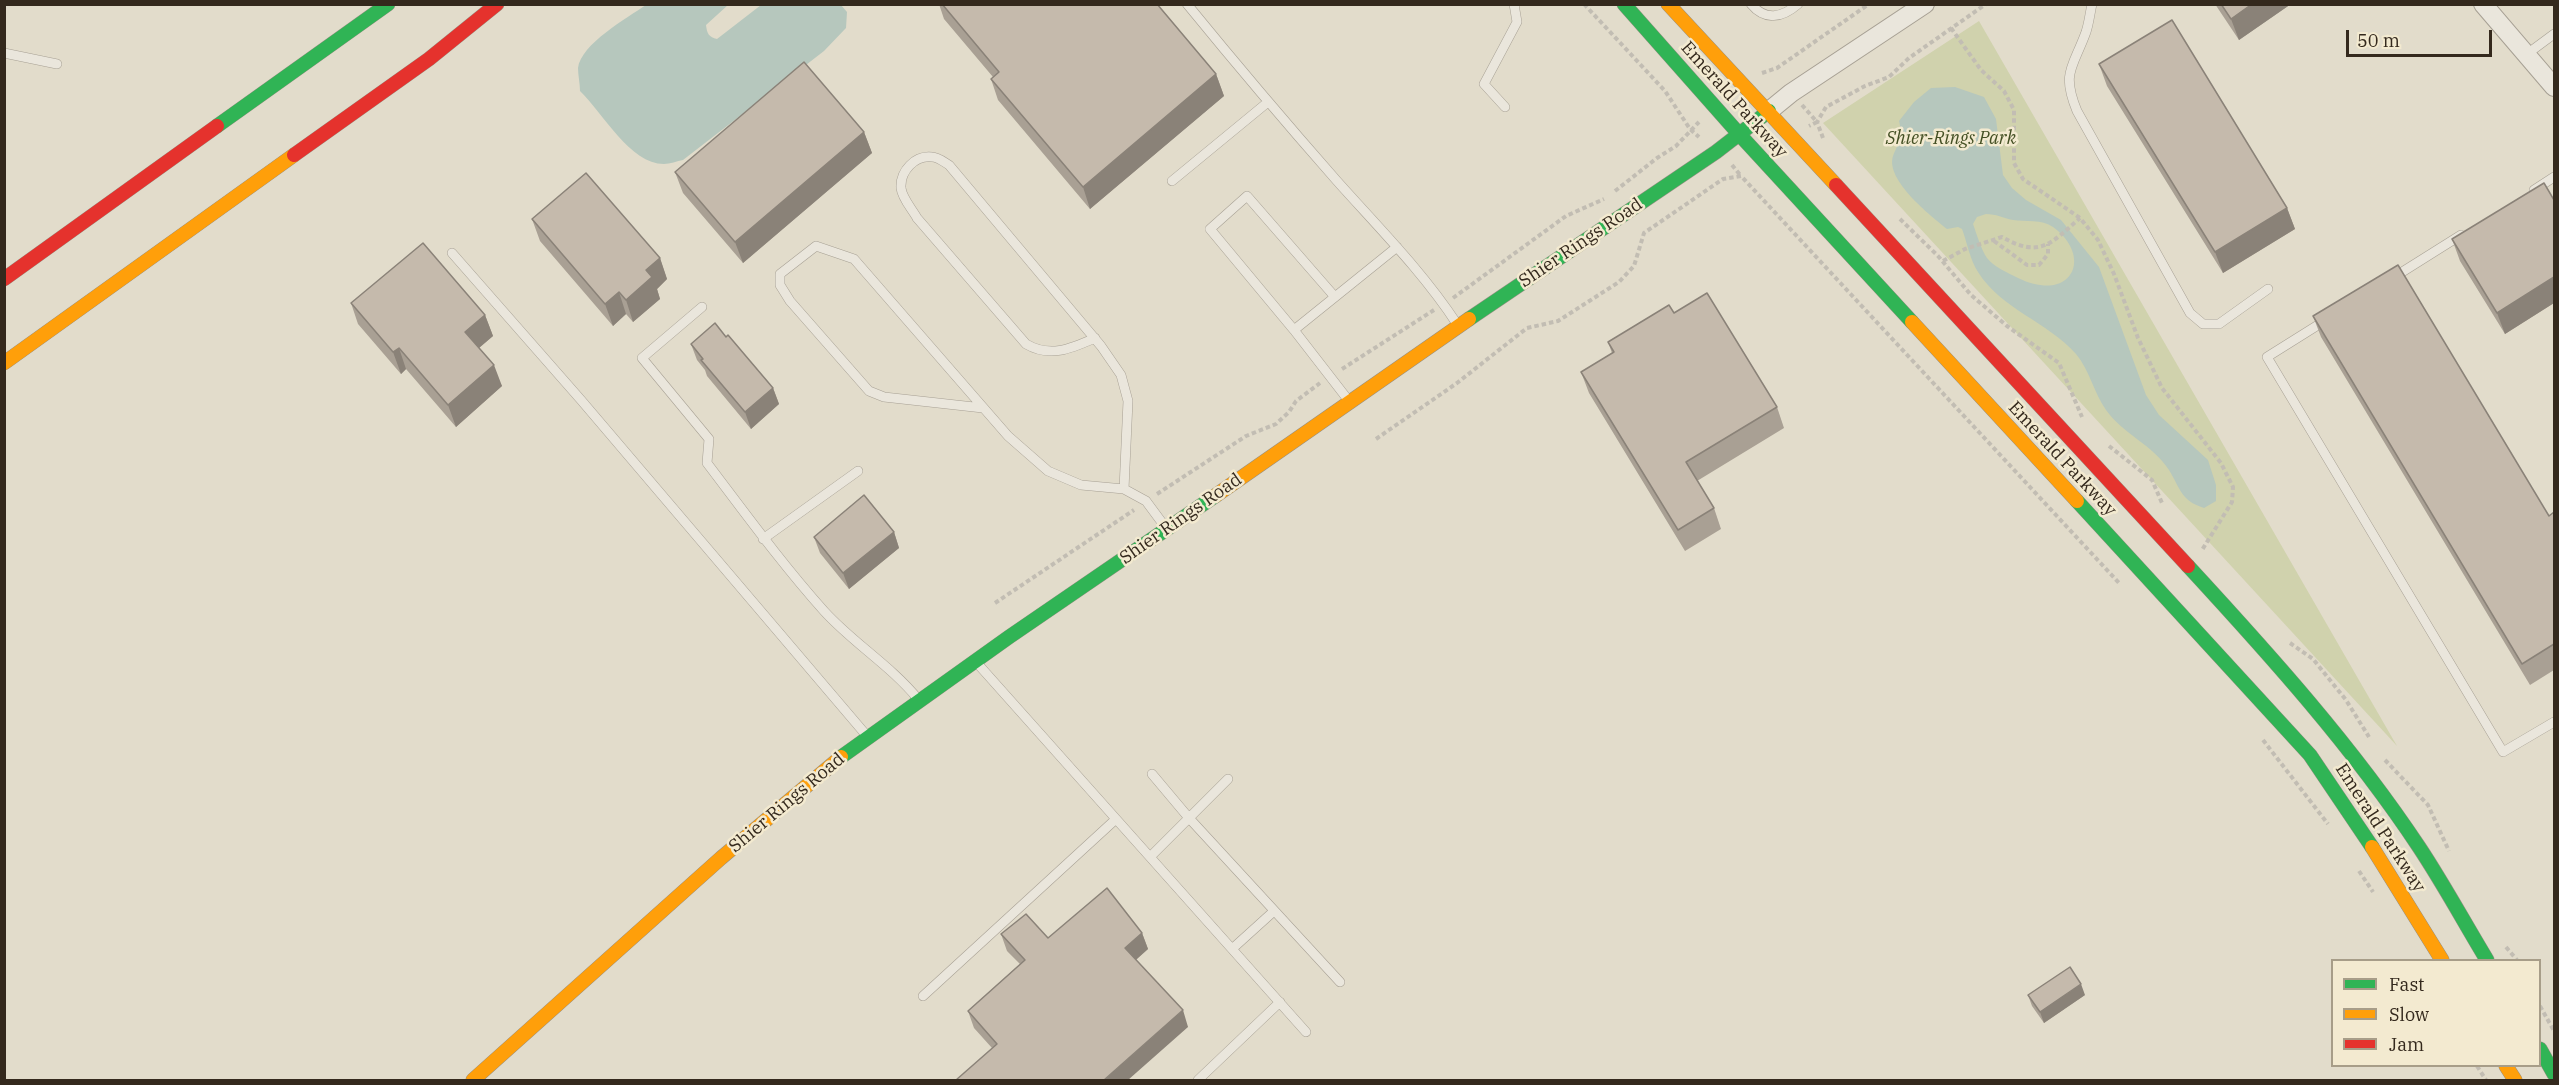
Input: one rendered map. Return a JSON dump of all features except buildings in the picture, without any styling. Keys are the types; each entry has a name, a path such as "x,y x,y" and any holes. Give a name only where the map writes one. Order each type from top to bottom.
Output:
{"main road":[{"path":"4,279 388,4"},
{"path":"4,363 429,59 497,4"},
{"name":"Emerald Parkway","path":"1624,4 1739,134 2310,755 2386,869 2441,959"},
{"name":"Emerald Parkway","path":"1668,4 2239,621 2338,735 2419,847 2486,959"},
{"path":"252,102 278,67"},
{"name":"Shier Rings Road","path":"473,1080 721,858 837,760 975,661 1739,134 1768,111"},
{"path":"2541,1051 2554,1074"},
{"path":"2507,1067 2515,1080"}],"street":[{"name":"Shier Rings Road","path":"1768,111 1791,93 1925,4"},
{"path":"2483,4 2554,87"}],"lane":[{"path":"1187,4 1268,102 1396,247 1444,304 1459,326"},
{"path":"1505,107 1484,84 1517,22 1514,4"},
{"path":"1751,4 1759,13 1768,17 1782,15 1798,4"},
{"path":"2092,4 2086,32 2069,74 2069,92 2077,111 2190,313 2203,324 2219,324 2268,289"},
{"path":"2527,54 2554,34"},
{"path":"4,53 57,64"},
{"path":"1172,181 1268,102"},
{"path":"1095,338 1070,349 1050,353 1036,350 1026,344 918,218 908,203 901,189 904,174 910,165 920,158 934,156 949,165 1095,338 1121,375 1128,401 1124,489"},
{"path":"2523,196 2554,177"},
{"path":"1335,297 1247,196 1210,229 1294,330 1349,401"},
{"path":"2387,282 2466,232"},
{"path":"983,408 884,397 869,391 790,301 780,285 780,274 816,246 854,259 1008,436 1048,471 1081,485 1124,489 1146,501 1167,530"},
{"path":"1294,330 1396,247"},
{"path":"453,253 868,738"},
{"path":"702,307 642,358 709,439 707,463 763,539 826,613 901,678 920,700"},
{"path":"2337,313 2267,357 2503,752 2554,722"},
{"path":"763,539 858,471"},
{"path":"975,661 1306,1032"},
{"path":"1152,774 1189,818 1340,982"},
{"path":"1150,857 1228,779"},
{"path":"923,996 1116,819"},
{"path":"1232,949 1274,911"},
{"path":"1198,1080 1280,1002"}],"path":[{"path":"995,603 1246,436 1276,424 1289,412 1296,401 1331,376 1444,304 1566,216 1608,197 1676,146 1690,129 1665,92 1584,4"},
{"path":"1755,68 1761,74 1777,68 1869,4"},
{"path":"1827,148 1817,122 1826,107 1889,77 1909,58 1986,4"},
{"path":"1951,28 1981,70 2004,91 2014,110 2014,163 2023,179 2080,218 2098,240 2138,338 2162,388 2221,463 2233,487 2232,502 2202,551"},
{"path":"1376,439 1457,383 1527,328 1558,321 1619,282 1634,266 1644,233 1723,179 1741,176 2121,586"},
{"path":"1897,216 1943,261 1971,294 2000,320 2059,363 2086,424"},
{"path":"1943,261 1965,249 2002,237 2017,246 2038,249 2058,237 2080,218"},
{"path":"1993,240 2027,266 2039,264 2048,254 2048,244"},
{"path":"2108,445 2152,480 2166,513"},
{"path":"2195,543 2210,559"},
{"path":"2285,638 2292,646 2313,659 2346,700 2374,745"},
{"path":"2261,737 2330,827"},
{"path":"2379,754 2428,805 2453,860"},
{"path":"2355,864 2379,902"},
{"path":"2503,943 2516,959"},
{"path":"2541,1008 2554,1032"},
{"path":"2478,1067 2486,1080"}],"green space":[{"name":"Shier-Rings Park","path":"1979,21 2397,746 1823,123"}],"shaded area":[{"path":"646,5 728,5 706,25 709,35 717,39 761,5 841,5 847,12 846,28 824,51 683,160 664,164 652,162 629,147 580,91 578,68 587,50 606,32"},
{"path":"1955,87 1984,97 1996,119 2003,175 2012,188 2026,200 2061,220 2099,267 2146,395 2159,415 2208,460 2216,485 2216,501 2204,508 2186,498 2169,470 2155,453 2121,426 2106,410 2076,354 2052,333 1999,296 1975,267 1962,229 1958,227 1947,229 1921,207 1902,186 1892,165 1901,136 1899,121 1914,102 1931,88","holes":["1986,214 2049,224 2065,239 2072,251 2074,263 2071,274 2064,281 2052,285 2037,285 2001,270 1987,258 1973,224 1977,217"]}],"traffic: fast":[{"path":"217,126 388,4"},
{"path":"1624,4 1739,134 1912,322"},
{"path":"1469,319 1716,152 1769,111"},
{"path":"841,757 1009,637 1215,496"},
{"path":"2077,501 2310,755 2372,847"},
{"path":"2188,566 2279,667 2366,773 2428,861 2486,959"},
{"path":"2541,1051 2554,1074"}],"traffic: slow":[{"path":"1668,4 1836,185"},
{"path":"4,363 294,155"},
{"path":"1215,496 1469,319"},
{"path":"1912,322 2077,501"},
{"path":"473,1080 721,858 841,757"},
{"path":"2372,847 2441,959"},
{"path":"2507,1067 2515,1080"}],"traffic: jam":[{"path":"294,155 429,59 497,4"},
{"path":"4,279 217,126"},
{"path":"1836,185 2188,566"}]}
